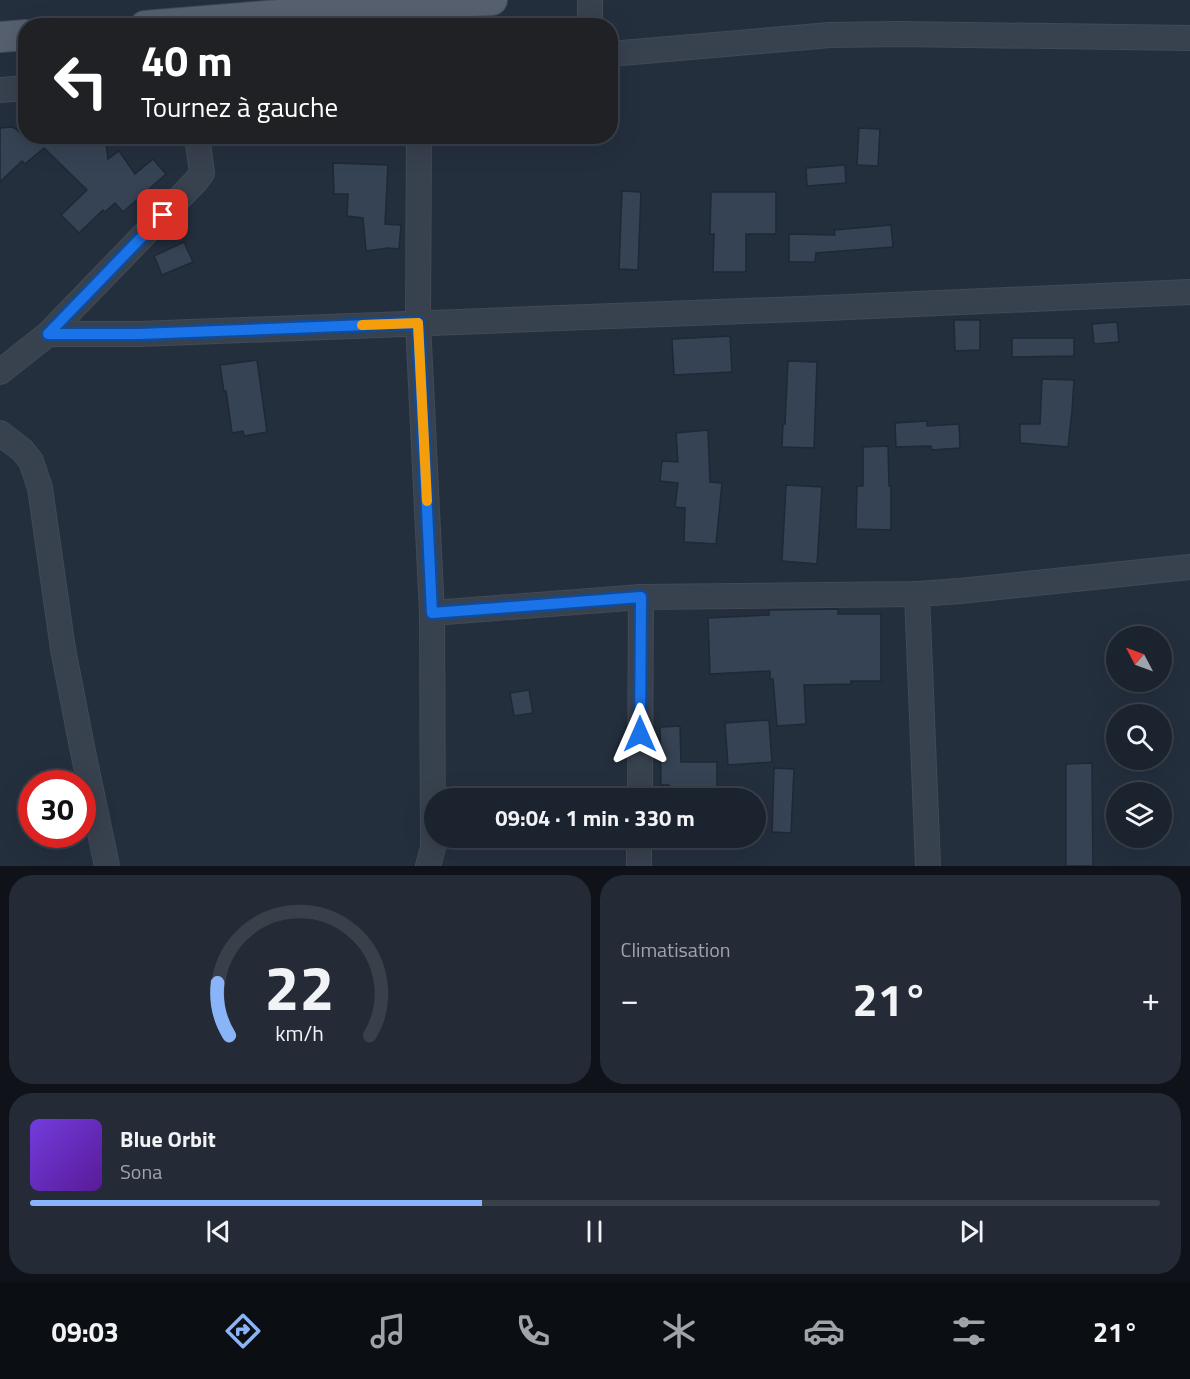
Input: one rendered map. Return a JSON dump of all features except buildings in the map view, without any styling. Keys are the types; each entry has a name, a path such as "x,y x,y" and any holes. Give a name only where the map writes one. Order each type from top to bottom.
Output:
{"main road":[{"path":"242,18 492,0"},
{"path":"0,37 18,36"}],"street":[{"path":"590,0 590,18"},
{"path":"618,53 830,35 1190,38"},
{"path":"0,90 18,89"},
{"path":"0,372 48,334 196,181 202,173 198,144"},
{"path":"419,144 418,323 432,613 433,848 428,866"},
{"path":"48,334 139,334 1190,292"},
{"path":"0,433 22,450 31,461 40,488 63,649 107,866"},
{"path":"432,613 641,597 917,594 1190,567"},
{"path":"917,594 928,866"},
{"path":"640,788 641,597"},
{"path":"639,848 639,866"}],"slow traffic":[{"path":"362,325 418,323 427,501"}],"route":[{"path":"163,215 48,334 139,334 418,323 432,613 641,597 640,734"}]}
